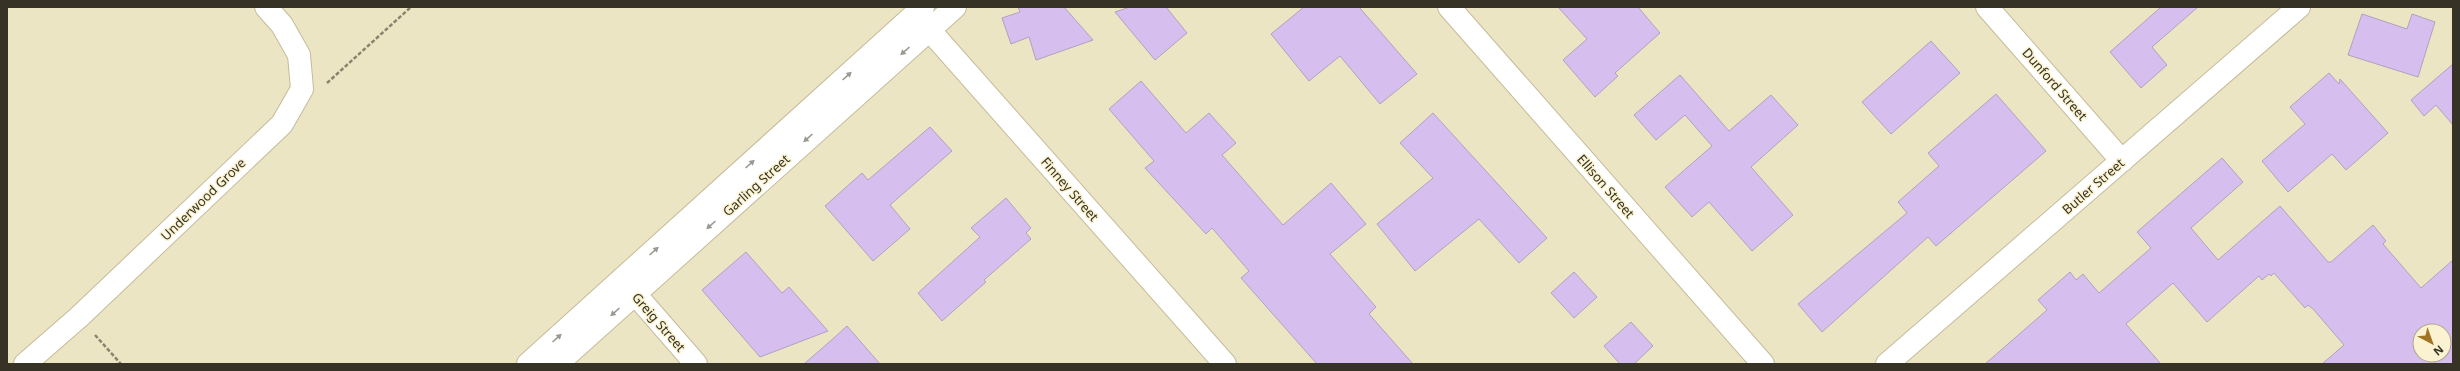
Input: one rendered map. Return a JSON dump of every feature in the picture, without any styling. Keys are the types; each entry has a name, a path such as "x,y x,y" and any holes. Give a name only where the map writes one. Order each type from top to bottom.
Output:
{"street":[{"name":"Underwood Grove","path":"25,364 79,317 282,124 302,89 299,55 282,25 266,7"},
{"name":"Garling Street","path":"528,364 628,286 923,17 955,7"},
{"name":"Ellison Street","path":"1450,7 1763,364"},
{"name":"Dunford Street","path":"1987,7 2122,160"},
{"name":"Butler Street","path":"1887,364 2299,7"},
{"name":"Finney Street","path":"923,17 1225,364"},
{"name":"Garling Street","path":"557,364 628,286"},
{"name":"Greig Street","path":"628,286 696,364"}],"path":[{"path":"323,87 410,7"},
{"path":"79,317 121,364"}],"building":[{"path":"1018,7 1064,7 1093,40 1036,60 1029,37 1011,44 1002,18 1020,12"},
{"path":"1130,7 1166,7 1187,33 1155,60 1115,12"},
{"path":"1304,7 1359,7 1417,74 1380,104 1340,56 1309,81 1271,34"},
{"path":"1558,7 1638,7 1660,33 1615,73 1618,76 1595,97 1563,60 1587,39"},
{"path":"2161,7 2198,7 2152,47 2167,65 2141,88 2110,52"},
{"path":"2362,14 2407,29 2412,14 2435,22 2418,77 2348,55"},
{"path":"1931,41 1960,73 1891,134 1862,102"},
{"path":"2453,64 2453,125 2436,105 2424,116 2411,100"},
{"path":"2329,73 2339,84 2340,79 2388,133 2346,170 2332,154 2288,192 2262,161 2305,124 2290,107"},
{"path":"1680,75 1729,131 1771,95 1798,125 1751,167 1793,215 1752,251 1709,202 1692,217 1665,187 1712,146 1685,115 1656,140 1634,115"},
{"path":"1141,81 1186,133 1209,113 1236,143 1222,155 1283,225 1331,183 1366,224 1330,254 1376,307 1369,314 1413,364 1317,364 1241,278 1249,271 1212,228 1206,234 1145,168 1154,161 1109,109"},
{"path":"1996,94 2046,151 1936,246 1928,237 1822,332 1798,304 1907,213 1898,202 1939,166 1928,153"},
{"path":"1433,113 1547,238 1519,263 1479,219 1415,271 1377,224 1433,178 1400,143"},
{"path":"930,127 952,151 890,205 910,229 873,261 825,206 862,173 868,180"},
{"path":"2222,158 2243,182 2191,228 2218,260 2280,206 2328,262 2331,262 2373,225 2386,241 2383,244 2421,288 2453,260 2453,364 2322,364 2344,345 2314,310 2308,305 2305,308 2274,273 2271,276 2269,274 2262,280 2259,276 2207,322 2173,283 2126,324 2161,364 1985,364 2047,310 2038,300 2070,272 2076,280 2083,274 2099,293 2151,248 2137,232"},
{"path":"1006,198 1031,228 1026,233 1031,239 984,280 986,282 942,321 918,293 980,237 971,228"},
{"path":"746,252 782,293 789,287 828,331 760,357 702,290"},
{"path":"1574,272 1597,297 1574,318 1551,293"},
{"path":"1631,322 1653,346 1634,364 1620,364 1604,346"},
{"path":"847,326 880,364 804,364 835,337"}]}
